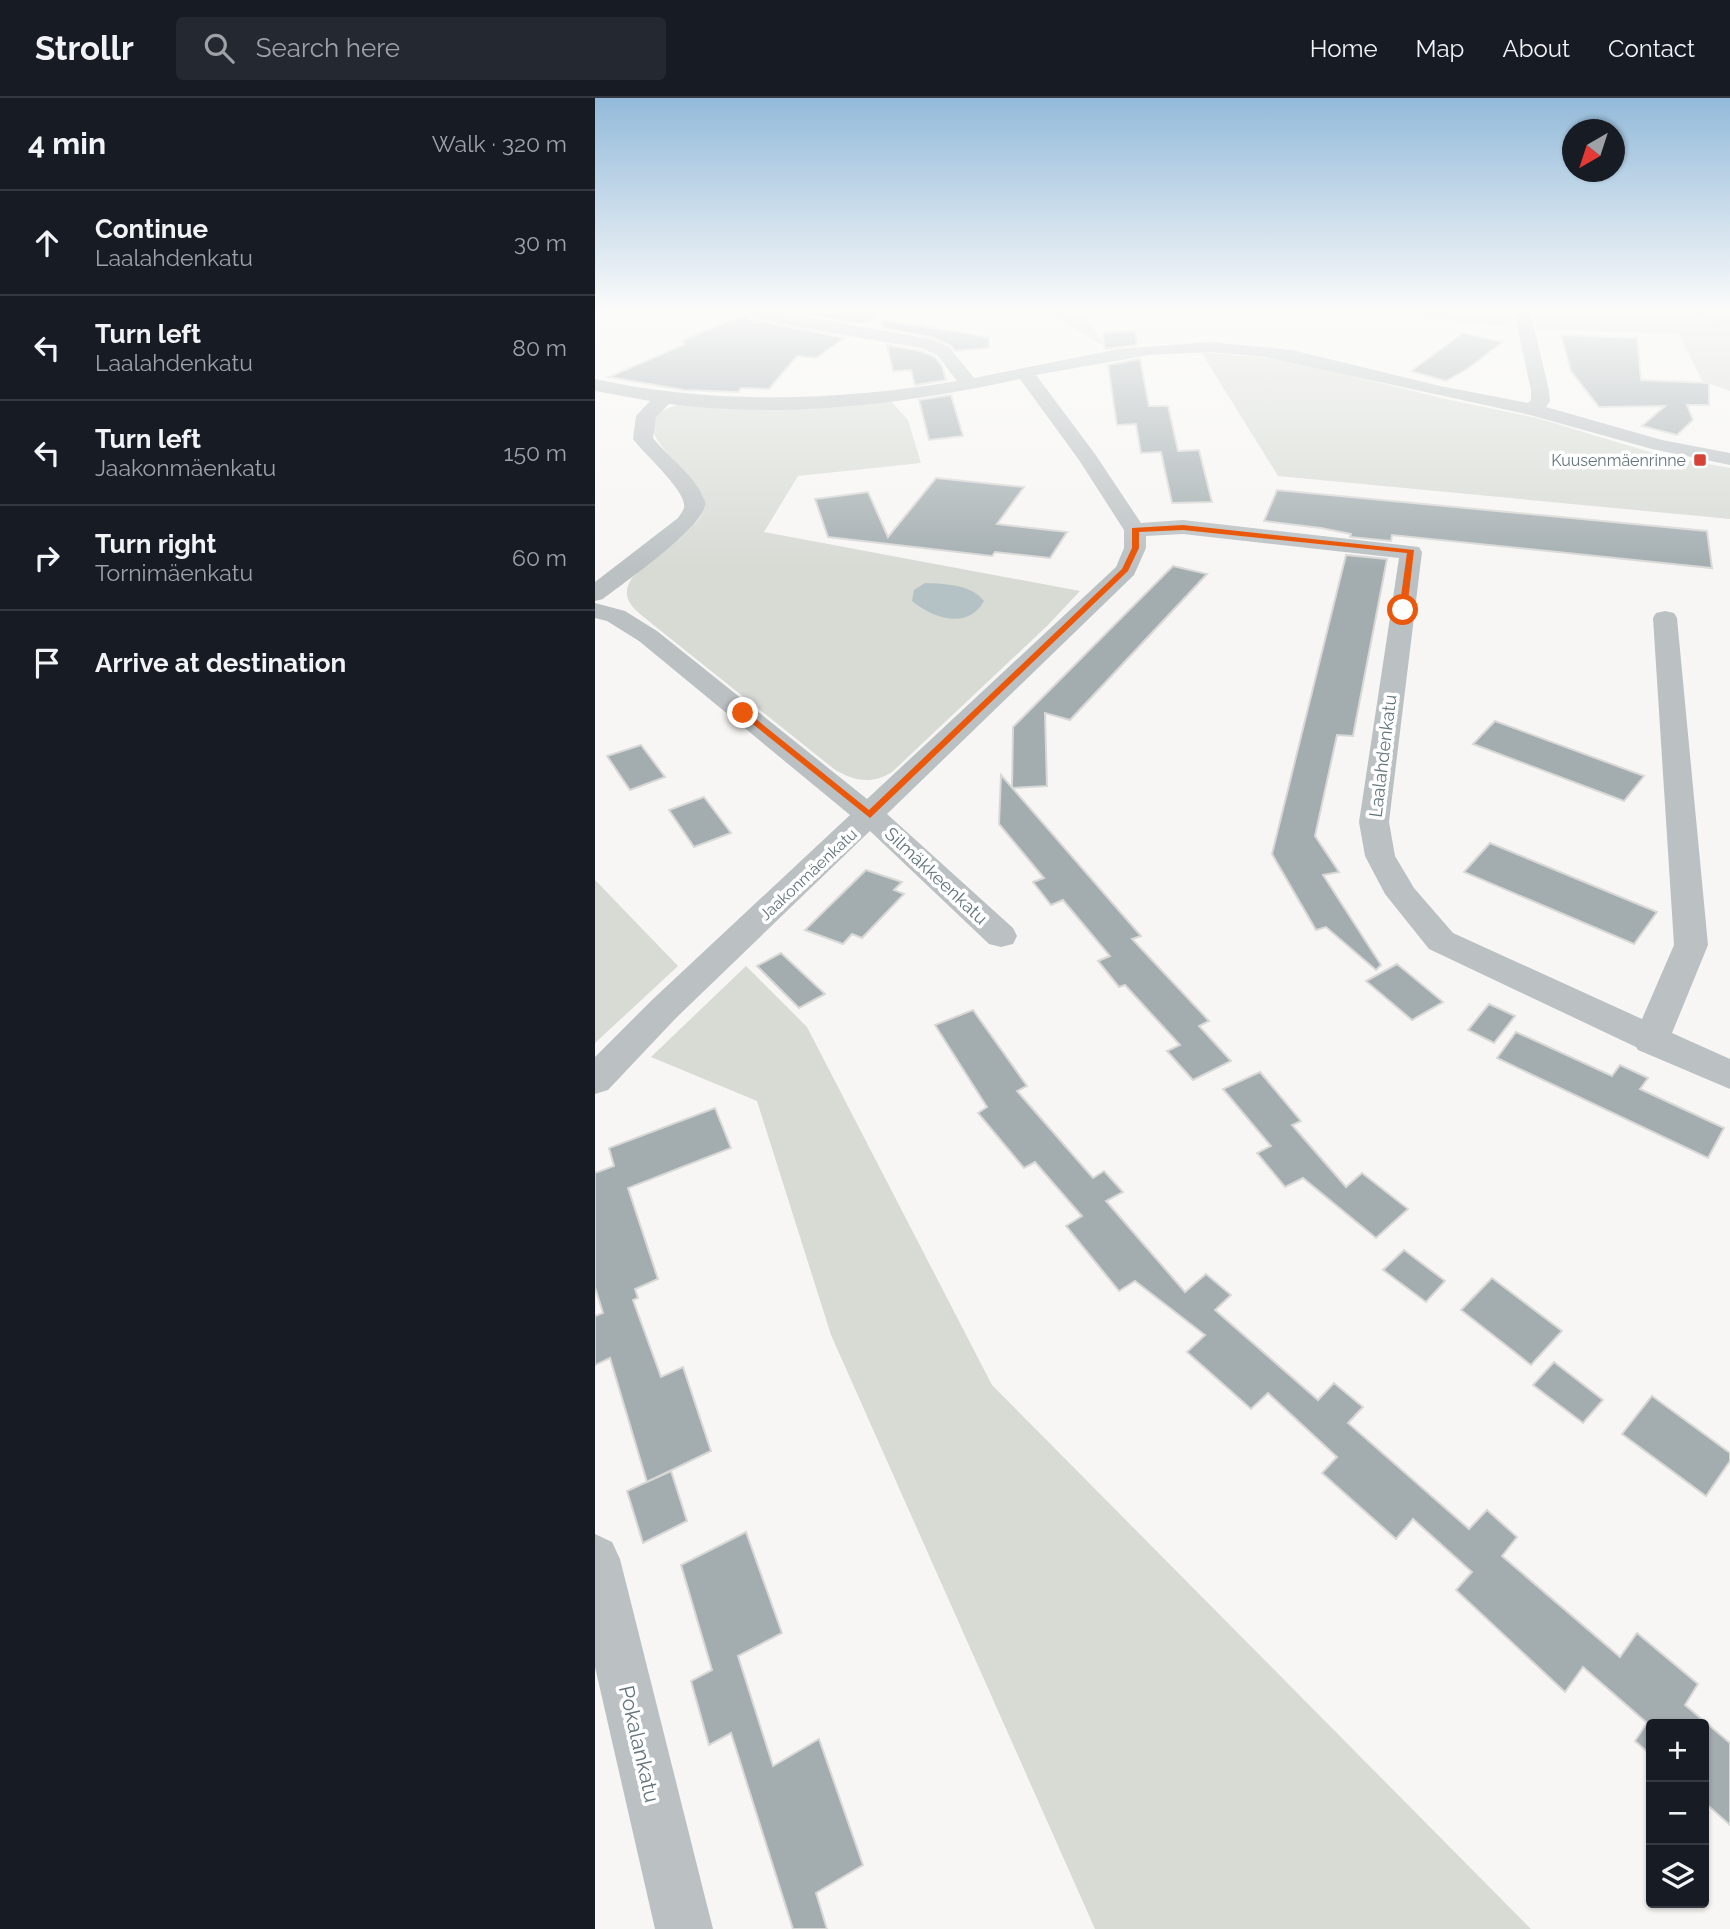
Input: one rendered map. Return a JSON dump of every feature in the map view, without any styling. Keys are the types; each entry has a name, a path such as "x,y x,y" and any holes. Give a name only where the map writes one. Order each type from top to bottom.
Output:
{"street":[{"path":"655,397 733,401 868,397"},
{"path":"1043,397 1108,487 1135,530"},
{"path":"1471,397 1533,410 1651,445 1730,460"},
{"path":"1533,410 1541,397"},
{"path":"595,594 686,522 695,509 696,500 643,439 646,416 663,399"},
{"name":"Laalahdenkatu","path":"1135,530 1183,527 1411,552 1374,822 1380,856 1401,894 1441,941 1651,1041 1730,1075"},
{"name":"Jaakonmäenkatu","path":"595,1080 664,1009 1126,570 1135,548 1135,530"},
{"name":"Silmäkkeenkatu","path":"595,610 615,617 648,636 870,816 1002,936"},
{"path":"1651,1041 1691,945 1665,618"},
{"name":"Pokalankatu","path":"595,1559 684,1929"}],"shaded area":[{"path":"1229,397 1439,397 1537,418 1663,456 1730,468 1730,519 1278,476"},
{"path":"891,401 908,420 921,463 798,476 764,532 1080,591 1048,625 892,772 877,779 863,780 834,769 639,613 630,604 627,592 632,578 685,533 702,514 705,506 701,493 691,479 655,436 653,424 660,413 681,404"},
{"path":"925,583 965,588 979,595 984,601 969,616 950,619 940,617 912,601 914,590"},
{"path":"595,880 678,966 595,1043"},
{"path":"746,966 807,1027 992,1385 1531,1929 1095,1929 831,1335 757,1101 651,1057"}],"building":[{"path":"952,397 963,436 929,440 919,400"},
{"path":"1113,397 1147,397 1149,406 1168,406 1178,451 1199,450 1212,502 1172,503 1161,452 1141,453 1136,424 1117,425"},
{"path":"1592,397 1709,397 1709,405 1687,405 1693,420 1677,435 1642,426 1665,406 1599,407"},
{"path":"936,478 1024,487 997,524 1067,532 1050,558 995,552 992,556 828,537 815,499 868,492 888,537"},
{"path":"1277,490 1707,531 1712,568 1392,535 1391,541 1350,537 1351,534 1321,528 1264,521"},
{"path":"1346,555 1387,559 1353,736 1337,735 1315,836 1339,872 1323,875 1381,965 1376,970 1326,927 1316,930 1272,854"},
{"path":"1173,566 1207,574 1070,720 1045,713 1047,786 1012,788 1013,727"},
{"path":"1495,721 1644,776 1624,801 1473,744"},
{"path":"641,745 665,777 630,790 607,756"},
{"path":"1001,775 1141,936 1132,939 1209,1021 1199,1026 1231,1061 1193,1080 1167,1051 1180,1045 1125,985 1119,987 1098,961 1110,956 1063,900 1051,905 1033,882 1044,878 999,824"},
{"path":"704,797 731,833 694,847 669,810"},
{"path":"1490,843 1657,912 1634,944 1464,872"},
{"path":"866,870 902,882 894,890 904,894 862,938 852,934 843,944 805,930"},
{"path":"781,953 825,994 799,1008 757,966"},
{"path":"1397,964 1443,1002 1412,1020 1366,981"},
{"path":"1489,1004 1515,1016 1494,1043 1468,1030"},
{"path":"973,1010 1027,1086 1017,1091 1093,1178 1104,1171 1123,1192 1106,1201 1185,1292 1206,1274 1231,1295 1215,1310 1318,1400 1334,1383 1363,1407 1348,1423 1469,1529 1487,1510 1517,1537 1502,1556 1620,1657 1637,1633 1698,1684 1685,1705 1702,1719 1646,1719 1646,1722 1583,1667 1565,1692 1456,1590 1472,1572 1413,1519 1396,1539 1322,1473 1337,1457 1268,1393 1251,1409 1187,1352 1205,1335 1135,1281 1119,1291 1066,1226 1082,1216 1035,1162 1024,1168 978,1113 987,1107 935,1025"},
{"path":"1516,1032 1612,1076 1620,1065 1648,1078 1640,1089 1724,1128 1708,1158 1497,1058"},
{"path":"1260,1072 1301,1121 1292,1125 1346,1187 1362,1173 1408,1209 1376,1238 1303,1178 1285,1187 1257,1153 1271,1146 1223,1089"},
{"path":"715,1108 731,1148 628,1188 658,1279 635,1289 638,1298 633,1300 661,1377 683,1367 711,1451 647,1482 610,1358 595,1365 595,1316 603,1313 595,1287 595,1173 614,1166 609,1148"},
{"path":"1404,1250 1445,1281 1426,1302 1383,1270"},
{"path":"1492,1278 1562,1331 1531,1365 1461,1310"},
{"path":"1554,1362 1603,1400 1583,1423 1533,1385"},
{"path":"1652,1396 1730,1453 1730,1461 1706,1496 1622,1434"},
{"path":"671,1471 687,1521 643,1543 627,1491"},
{"path":"746,1532 782,1633 738,1656 773,1766 819,1739 863,1865 816,1893 827,1929 793,1929 731,1733 709,1745 691,1681 712,1670 681,1565"},
{"path":"1646,1724 1646,1751 1635,1741"},
{"path":"1709,1725 1730,1743 1730,1825 1709,1806"}],"place":[{"name":"Kuusenmäenrinne","path":"1700,460"}],"route":[{"path":"743,713 870,816 1126,570 1135,548 1135,530 1183,527 1411,552 1403,610"}]}
